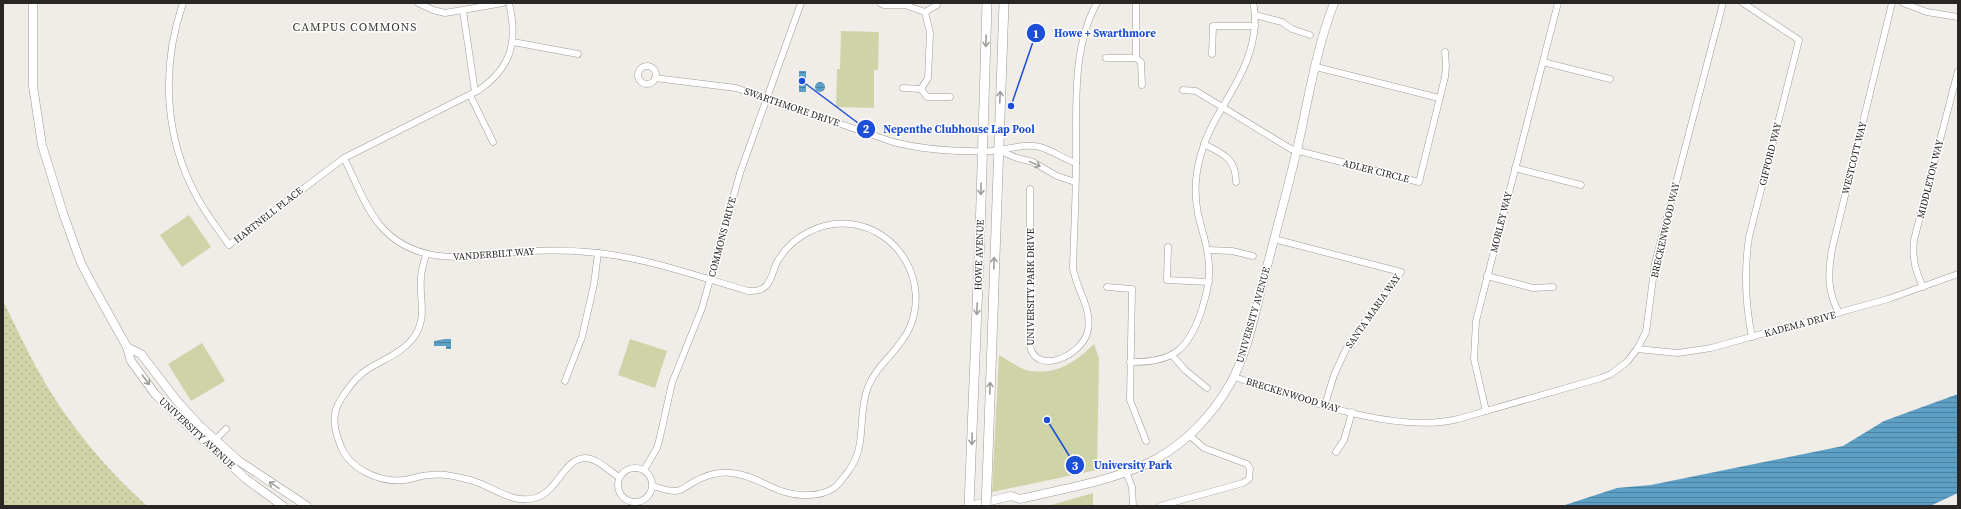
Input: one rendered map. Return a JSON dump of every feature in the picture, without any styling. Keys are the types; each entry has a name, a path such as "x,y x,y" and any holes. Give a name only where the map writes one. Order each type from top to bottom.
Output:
{"main road":[{"name":"HOWE AVENUE","path":"969,506 987,3"},
{"name":"HOWE AVENUE","path":"986,506 1004,3"}],"street":[{"name":"UNIVERSITY AVENUE","path":"33,3 32,86 42,145 54,188 81,263 126,346 131,361 155,394 246,479 283,506"},
{"name":"HARTNELL PLACE","path":"182,3 173,35 169,68 168,93 172,127 180,159 190,182 210,218 229,244 344,158 472,94 489,83 498,75 507,59 513,42 513,18 509,3"},
{"path":"418,3 433,10 445,13 503,3"},
{"name":"COMMONS DRIVE","path":"644,470 657,448 672,384 693,334 711,281 730,205 800,3"},
{"path":"925,12 937,5 937,3"},
{"name":"UNIVERSITY PARK DRIVE","path":"1030,189 1030,346 1031,353 1037,358 1050,360 1065,357 1075,352 1084,341 1088,328 1084,297 1075,280 1073,268 1075,182 1079,53 1087,22 1097,3"},
{"path":"1136,3 1136,58"},
{"path":"1130,362 1158,361 1172,355 1188,342 1193,333 1209,282 1208,250 1196,198 1197,167 1204,144 1247,63 1255,26 1253,3"},
{"name":"UNIVERSITY AVENUE","path":"969,506 1011,496 1020,499 1126,472 1157,458 1189,435 1212,411 1234,378 1247,344 1297,151 1316,67 1334,3"},
{"name":"MORLEY WAY","path":"1486,411 1476,374 1474,350 1476,321 1558,3"},
{"name":"BRECKENWOOD WAY","path":"1234,378 1352,412 1414,423 1450,421 1601,378 1619,368 1637,349 1648,322 1656,262 1723,3"},
{"name":"GIFFORD WAY","path":"1743,3 1799,40 1749,237 1746,261 1746,293 1752,336"},
{"name":"WESTCOTT WAY","path":"1839,313 1832,299 1830,287 1832,249 1892,3"},
{"path":"1903,3 1927,12 1958,17"},
{"path":"882,4 906,5 925,12"},
{"path":"463,11 472,94 493,142"},
{"path":"921,89 928,78 930,33 925,12"},
{"path":"1255,15 1282,22 1292,29 1310,35"},
{"path":"1212,54 1213,26 1255,26"},
{"path":"513,42 578,54"},
{"name":"ADLER CIRCLE","path":"1297,151 1419,182 1446,66 1445,52"},
{"path":"1106,58 1136,58 1141,62 1142,85"},
{"path":"1543,62 1610,79"},
{"path":"1316,67 1439,98"},
{"name":"MIDDLETON WAY","path":"1923,287 1915,269 1913,259 1914,240 1958,71"},
{"name":"SWARTHMORE DRIVE","path":"655,78 736,88 904,145 934,149 982,151 998,150"},
{"path":"903,88 921,89 927,97 950,97"},
{"path":"1183,90 1196,91 1280,144 1297,151"},
{"path":"1204,144 1222,154 1232,162 1235,167 1236,182"},
{"path":"998,150 1016,146 1040,147 1065,160 1076,163"},
{"path":"998,150 1017,158 1032,162 1058,176 1075,182"},
{"name":"VANDERBILT WAY","path":"344,158 370,210 381,226 403,244 426,254 464,258 544,251 598,253 648,262 748,292 757,291 768,284 780,257 787,248 801,236 823,226 849,224 870,230 880,235 898,250 910,268 913,279 916,305 913,319 904,338 881,364 869,386 862,408 862,434 859,453 852,467 834,488 817,495 790,495 744,475 730,472 706,476 677,491 653,486"},
{"path":"1515,168 1581,185"},
{"name":"SANTA MARIA WAY","path":"1274,238 1401,272 1348,345 1334,375 1325,405"},
{"path":"1168,247 1167,280 1209,282"},
{"path":"1208,250 1232,251 1253,256"},
{"path":"565,381 582,337 594,284 598,253"},
{"path":"426,254 421,277 423,317 416,334 405,347 362,373 351,383 337,404 334,424 343,453 363,471 389,479 404,480 431,474 448,475 469,479 507,496 525,499 544,495 558,481 569,466 584,458 597,462 619,477"},
{"name":"KADEMA DRIVE","path":"1637,349 1667,353 1688,352 1888,300 1958,274"},
{"path":"1487,276 1533,288 1553,287"},
{"path":"1107,286 1132,289 1130,400 1146,441"},
{"name":"UNIVERSITY AVENUE","path":"126,346 140,354 177,400 216,440 244,464 307,506"},
{"path":"1172,355 1185,370 1207,388"},
{"name":"BRECKENWOOD WAY","path":"1336,452 1344,440 1352,412"},
{"path":"216,440 226,429"},
{"path":"1160,506 1243,483 1248,479 1250,469 1247,464 1204,448 1189,435"},
{"path":"637,467 644,470 651,477 653,486 648,497 637,502 631,502 625,499 618,489 619,477 623,471 630,468 637,467"},
{"path":"1126,472 1132,487 1133,506"},
{"path":"1014,506 1020,499"}],"green space":[{"path":"841,31 879,32 878,70 874,70 874,108 836,107 837,69 840,69"},
{"path":"189,215 211,247 182,267 160,235"},
{"path":"3,301 35,365 75,428 102,461 147,506 3,506"},
{"path":"630,339 667,351 655,388 618,375"},
{"path":"202,343 225,381 191,401 168,364"},
{"path":"1094,344 1099,358 1097,470 992,492 999,355 1026,370 1040,372 1049,371 1058,369 1073,362"},
{"path":"1093,493 1093,506 1048,506"}],"water":[{"path":"799,71 806,71 806,92 799,92"},
{"path":"818,82 822,82 824,83 824,91 818,92 815,89 815,85"},
{"path":"451,339 451,349 446,349 446,346 434,346 434,341"},
{"path":"1958,394 1958,493 1930,506 1562,506 1617,488 1651,485 1843,446 1884,421"}],"place":[{"name":"Nepenthe Clubhouse Lap Pool","path":"802,81"},
{"name":"Howe + Swarthmore","path":"1011,106"},
{"name":"University Park","path":"1047,420"}],"district":[{"name":"CAMPUS COMMONS","path":"355,27"}]}
